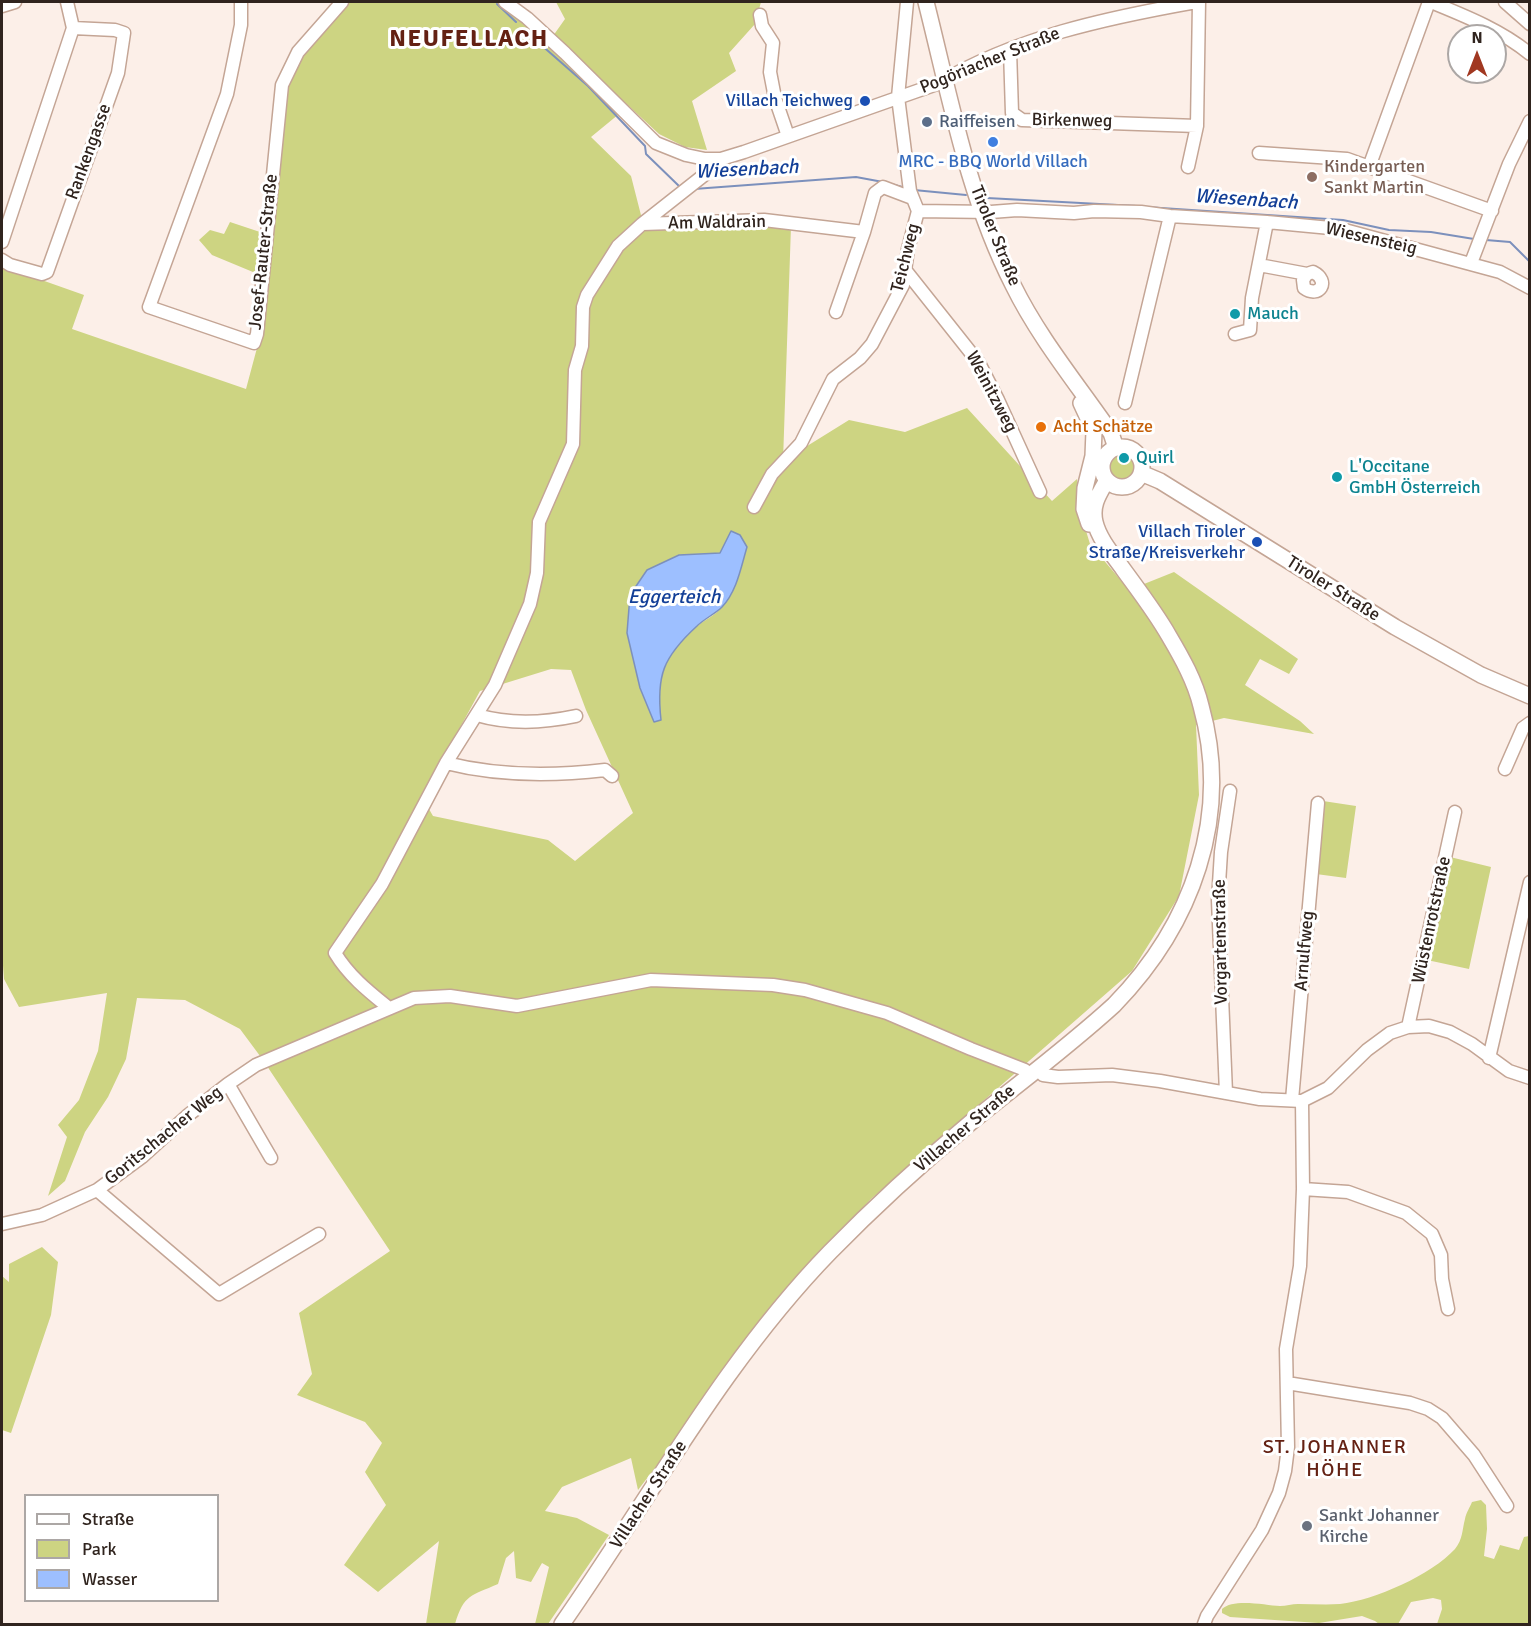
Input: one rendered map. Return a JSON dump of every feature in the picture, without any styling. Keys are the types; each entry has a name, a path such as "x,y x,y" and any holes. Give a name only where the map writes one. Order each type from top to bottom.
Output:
{"main road":[{"name":"Tiroler Straße","path":"926,2 963,148 982,211 1013,286 1073,381 1111,433 1116,447"},
{"path":"1073,381 1074,391 1094,431 1093,456 1085,488 1084,509 1095,540 1103,551 1110,552"},
{"path":"1116,447 1127,447 1141,460 1141,473 1134,483 1117,486 1103,475 1102,463 1107,453 1116,447"},
{"name":"Tiroler Straße","path":"1141,473 1160,481 1384,621 1443,655 1530,696"},
{"path":"1107,480 1096,496 1094,510 1095,523 1110,552"},
{"name":"Villacher Straße","path":"562,1624 706,1408 751,1345 794,1292 837,1245 915,1170 1114,1005 1134,984 1166,940 1195,881 1203,854 1211,810 1212,762 1201,706 1194,685 1168,634 1110,552"}],"street":[{"path":"2,242 73,28 67,2"},
{"name":"Josef-Rauter-Straße","path":"241,2 241,25 227,94 149,307 254,343 257,334 282,85 298,52 342,2"},
{"name":"Pogöriacher Straße","path":"505,2 527,18 565,53 656,143 686,155 705,159 721,159 937,84 960,70 1082,24 1197,2"},
{"name":"Teichweg","path":"754,507 772,474 801,443 833,379 860,358 872,344 903,285 908,249 918,211 910,191 898,97 908,2"},
{"path":"1188,167 1197,126 1197,2"},
{"path":"1369,167 1430,2 1480,23 1519,45 1530,54"},
{"path":"1505,2 1530,24"},
{"path":"760,15 762,26 773,43 770,72 788,136"},
{"name":"Rankengasse","path":"2,260 10,265 42,274 47,272 118,73 124,33 115,30 73,28"},
{"name":"Birkenweg","path":"1010,50 1012,113 1022,120 1197,126"},
{"path":"1471,263 1509,164 1530,121"},
{"path":"1259,153 1347,159 1492,211"},
{"path":"389,1008 359,984 334,953 382,884 446,763 495,685 530,604 537,573 539,522 573,444 575,370 582,346 583,307 587,295 618,246 721,159"},
{"path":"836,312 875,194 883,187 910,191"},
{"path":"918,211 982,211"},
{"name":"Wiesensteig","path":"982,211 1141,212 1341,229 1500,272 1530,288"},
{"path":"1125,403 1170,216"},
{"name":"Am Waldrain","path":"642,224 764,220 864,232"},
{"path":"1235,334 1250,330 1252,298 1267,222"},
{"path":"1259,265 1307,274"},
{"name":"Weinitzweg","path":"906,271 979,363 1040,492"},
{"path":"477,715 498,721 545,722 576,716"},
{"path":"1505,769 1522,728 1530,723"},
{"path":"446,763 471,769 559,775 605,770 612,776"},
{"name":"Vorgartenstraße","path":"1226,1093 1218,900 1221,852 1230,791"},
{"name":"Arnulfweg","path":"1204,1624 1262,1530 1279,1493 1285,1471 1288,1447 1286,1349 1300,1266 1303,1189 1297,1101 1318,802"},
{"name":"Wüstenrotstraße","path":"1408,1027 1455,812"},
{"path":"1489,1058 1530,882"},
{"name":"Goritschacher Weg","path":"2,1224 42,1215 97,1190 142,1157 228,1084 256,1065 414,998 450,996 517,1006 651,980 773,985 805,990 887,1013 1025,1070"},
{"path":"1043,1075 1058,1077 1112,1075 1260,1099 1297,1101 1328,1088 1367,1050 1390,1033 1408,1027 1429,1026 1450,1032 1472,1044 1509,1071 1530,1078"},
{"path":"228,1084 271,1158"},
{"path":"1303,1189 1348,1192 1406,1212 1432,1234 1441,1255 1442,1279 1448,1309"},
{"path":"97,1190 219,1294 319,1234"},
{"path":"1287,1383 1410,1403 1428,1409 1442,1418 1474,1455 1507,1506"}],"green space":[{"path":"348,2 500,2 528,23 619,114 591,137 631,176 643,223 791,226 783,461 849,420 905,432 967,408 1052,501 1077,479 1080,511 1090,544 1129,590 1174,572 1298,659 1289,674 1260,659 1245,685 1300,721 1314,734 1224,718 1196,725 1199,795 1179,896 1132,971 871,1199 816,1258 638,1490 631,1458 562,1487 545,1511 577,1518 609,1535 548,1624 535,1624 549,1567 542,1563 531,1582 516,1578 514,1551 506,1558 498,1584 465,1601 455,1624 426,1624 439,1541 378,1592 344,1565 386,1505 365,1472 382,1443 365,1422 297,1395 312,1374 299,1313 390,1251 240,1029 185,1000 137,998 126,1059 108,1097 85,1132 65,1181 48,1196 67,1137 58,1125 79,1100 98,1051 107,993 19,1007 4,979 2,952 2,266 84,295 72,329 246,389 261,333 265,277 212,255 199,240 210,230 224,234 230,222 269,235 284,85 305,52","holes":["731,531 740,535 722,607 696,627 669,658 661,679 661,720 654,722 640,688 627,633 630,595 647,570 679,555 720,553","551,669 571,670 586,710 633,813 575,861 548,840 433,816 422,797 480,691"]},
{"path":"556,2 761,2 755,24 729,53 736,71 692,101 707,150 685,147 659,134 553,36 565,19"},
{"path":"1122,451 1133,456 1138,467 1133,478 1122,483 1111,478 1106,467 1111,456"},
{"path":"1323,801 1356,806 1346,878 1316,874"},
{"path":"1450,857 1491,867 1469,969 1427,960"},
{"path":"42,1247 58,1262 51,1315 11,1433 2,1430 2,1276 9,1282 9,1264"},
{"path":"1481,1500 1486,1505 1487,1529 1484,1556 1494,1559 1500,1545 1519,1550 1524,1537 1529,1536 1529,1624 1437,1624 1442,1609 1441,1600 1433,1598 1411,1602 1398,1624 1379,1624 1362,1616 1319,1623 1230,1617 1222,1613 1222,1609 1227,1606 1241,1603 1280,1606 1354,1602 1402,1585 1432,1568 1455,1549 1461,1538 1472,1502"}],"water":[{"name":"Eggerteich","path":"731,531 740,535 747,547 735,586 722,607 685,637 669,658 661,679 661,720 654,722 640,688 627,633 630,595 647,570 679,555 720,553"}],"waterway":[{"name":"Wiesenbach","path":"497,4 516,22"},
{"name":"Wiesenbach","path":"523,29 588,86 645,146 646,154 680,187"},
{"name":"Wiesenbach","path":"694,189 856,177 883,182"},
{"name":"Wiesenbach","path":"891,184 906,188"},
{"name":"Wiesenbach","path":"914,190 966,195"},
{"name":"Wiesenbach","path":"987,198 1137,206"},
{"name":"Wiesenbach","path":"1146,207 1343,220 1389,230 1431,232 1474,239"},
{"name":"Wiesenbach","path":"1486,240 1510,242 1530,262"}],"place":[{"name":"Villach Teichweg","path":"865,101"},
{"name":"Raiffeisen","path":"927,122"},
{"name":"MRC - BBQ World Villach","path":"993,142"},
{"name":"Kindergarten Sankt Martin","path":"1312,177"},
{"name":"Mauch","path":"1235,314"},
{"name":"Acht Schätze","path":"1041,427"},
{"name":"Quirl","path":"1124,458"},
{"name":"L'Occitane GmbH Österreich","path":"1337,477"},
{"name":"Villach Tiroler Straße/Kreisverkehr","path":"1257,542"},
{"name":"Sankt Johanner Kirche","path":"1307,1526"}],"district":[{"name":"NEUFELLACH","path":"469,40"},
{"name":"ST. JOHANNER HÖHE","path":"1335,1460"}]}
